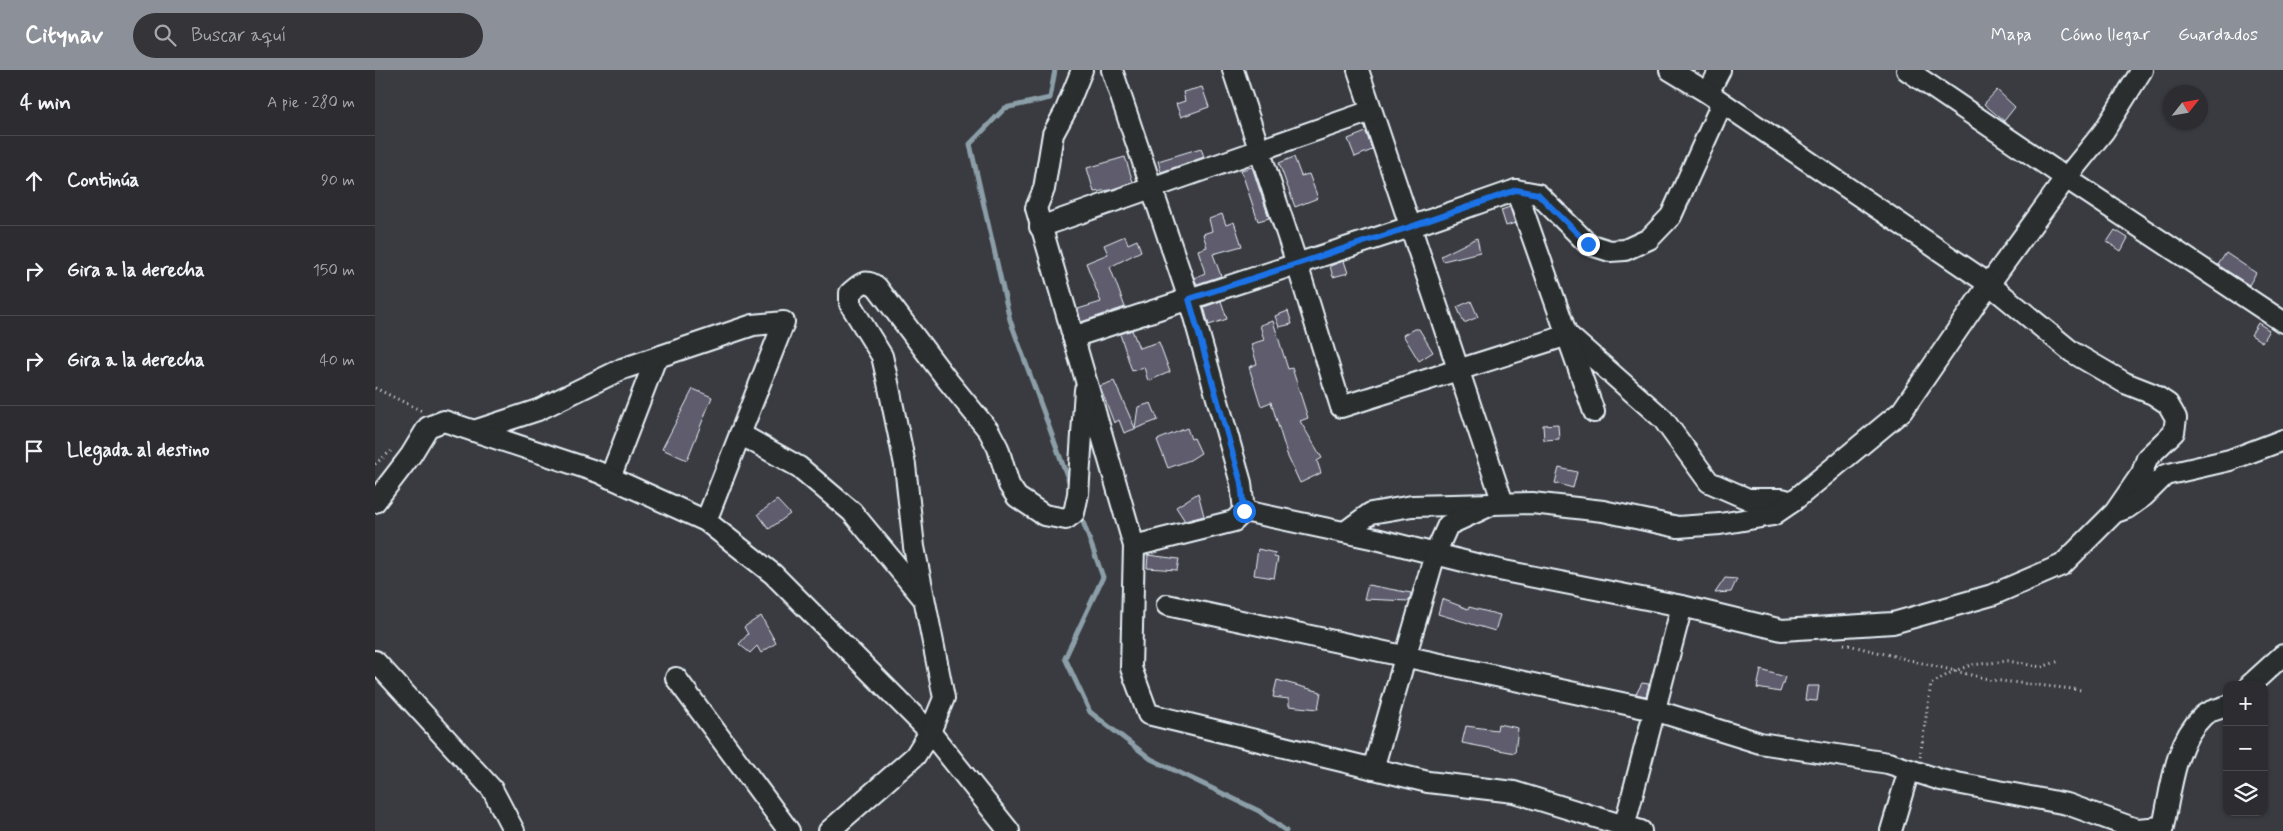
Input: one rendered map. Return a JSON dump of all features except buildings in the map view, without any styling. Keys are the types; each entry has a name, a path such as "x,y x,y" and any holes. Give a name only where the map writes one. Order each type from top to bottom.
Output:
{"street":[{"path":"1099,70 1081,74 1053,134 1044,189 1036,208 1040,227 1135,546 1131,668 1149,714 1427,782 1515,792 1629,829 1654,710 1682,606"},
{"path":"1112,70 1189,299 1241,483 1244,511"},
{"path":"1233,70 1297,264 1341,407 1568,335"},
{"path":"1358,70 1458,371 1499,503"},
{"path":"1244,511 1345,532 1499,570 1682,606 1782,630 1893,624 1992,595 2062,565 2115,512 2142,473 2147,458 2174,432 2175,418 2168,404 2153,394 2125,383 2072,352 1989,284 1715,98 1670,70"},
{"path":"1073,337 1410,227 1516,190 1538,194 1588,244 1610,251 1625,250 1649,239 1671,216 1715,98 1720,70"},
{"path":"1907,70 2283,322"},
{"path":"1345,532 1371,513 1412,506 1532,503 1603,511 1678,527 1720,524 1773,515 1792,502 1901,411 1989,284 2066,178 2104,131 2142,70"},
{"path":"1040,227 1371,112"},
{"path":"1516,190 1594,412"},
{"path":"829,831 915,756 930,732 944,698 914,547 905,465 882,356 850,304 849,293 863,282 871,282 877,287 948,381 989,431 998,448 1009,485 1025,503 1044,515 1066,519 1074,513 1078,494 1085,378"},
{"path":"474,431 538,410 622,369 753,325 784,322 706,521"},
{"path":"1568,335 1663,419 1709,482 1748,499 1782,499 1792,502"},
{"path":"610,478 656,358"},
{"path":"375,502 411,455 428,427 444,421 610,478 706,521 773,574 930,732 1009,831"},
{"path":"740,434 799,467 852,512 925,600"},
{"path":"2115,512 2127,508 2144,496 2165,475 2230,460 2283,440"},
{"path":"1373,768 1435,554 1448,525 1499,503"},
{"path":"1135,546 1234,521 1244,511"},
{"path":"1167,605 1654,710 1760,743 1888,763 1941,780 2067,804 2136,829 2163,829 2178,761 2186,738 2203,716 2223,708"},
{"path":"2254,681 2283,655"},
{"path":"375,661 492,789 514,831"},
{"path":"676,678 789,831"},
{"path":"1891,831 1913,771"}],"path":[{"path":"375,388 444,421"},
{"path":"1838,642 1952,672 1992,680 2082,690"},
{"path":"1913,771 1931,684 1952,672 1971,665 2008,661 2041,667 2060,661"}],"waterway":[{"path":"1055,70 1050,98 1005,108 970,144 1010,320 1071,487"},
{"path":"1082,519 1103,577 1065,658 1090,712 1151,759 1259,811 1286,831"}],"route":[{"path":"1244,511 1241,483 1189,299 1410,227 1516,190 1538,194 1588,244"}]}
